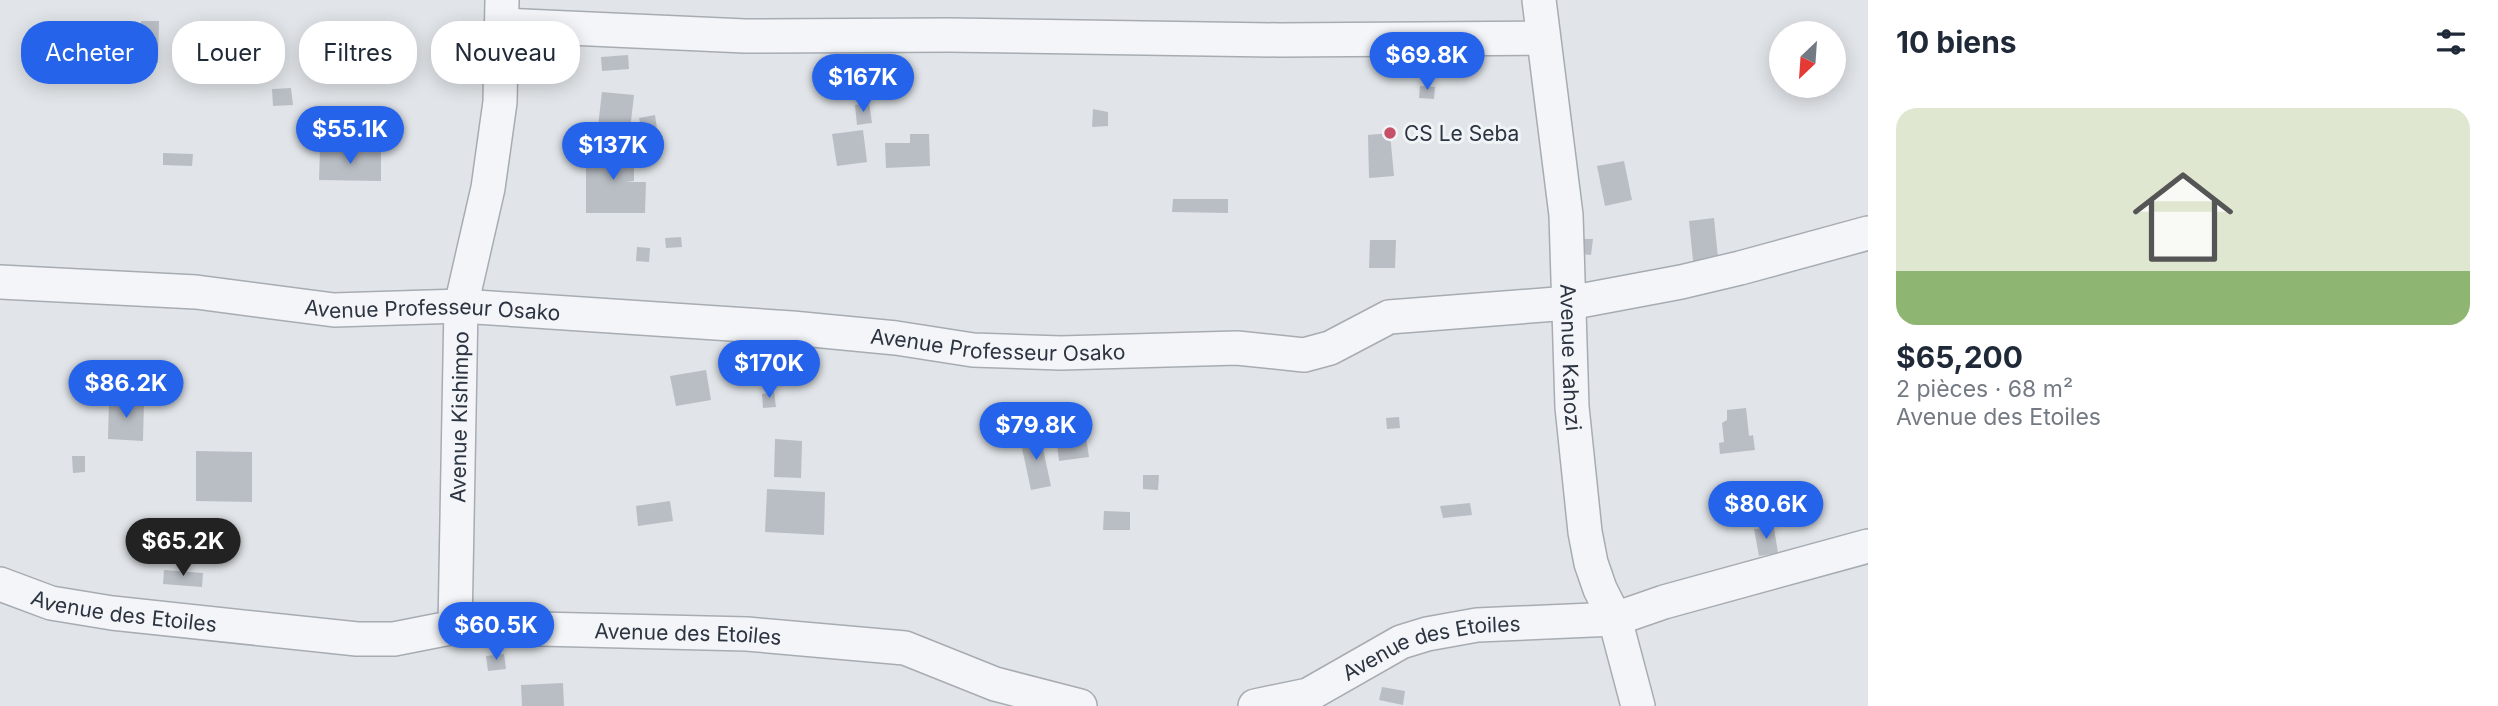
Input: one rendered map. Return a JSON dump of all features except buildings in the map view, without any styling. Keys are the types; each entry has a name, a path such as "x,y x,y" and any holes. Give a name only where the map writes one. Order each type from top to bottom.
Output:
{"street":[{"name":"Avenue Kahozi","path":"1539,0 1566,215 1572,407 1585,532 1591,563 1615,619 1638,706"},
{"path":"501,12 745,36 949,35 1280,40 1543,38"},
{"name":"Avenue Kishimpo","path":"455,627 461,306 488,188 499,102 501,12"},
{"name":"Avenue Professeur Osako","path":"0,282 196,292 334,310 461,306 792,328 896,338 973,350 1061,353 1237,348 1304,355 1330,348 1389,317 1569,303 1705,277 1868,233"},
{"name":"Avenue des Etoiles","path":"1255,706 1307,695 1401,642 1427,634 1477,625 1615,619 1664,602 1868,546"},
{"name":"Avenue des Etoiles","path":"0,584 51,603 112,613 344,638 394,639 455,627 747,634 905,648 995,684 1080,706"}],"place":[{"name":"CS Le Seba","path":"1390,133"}]}
